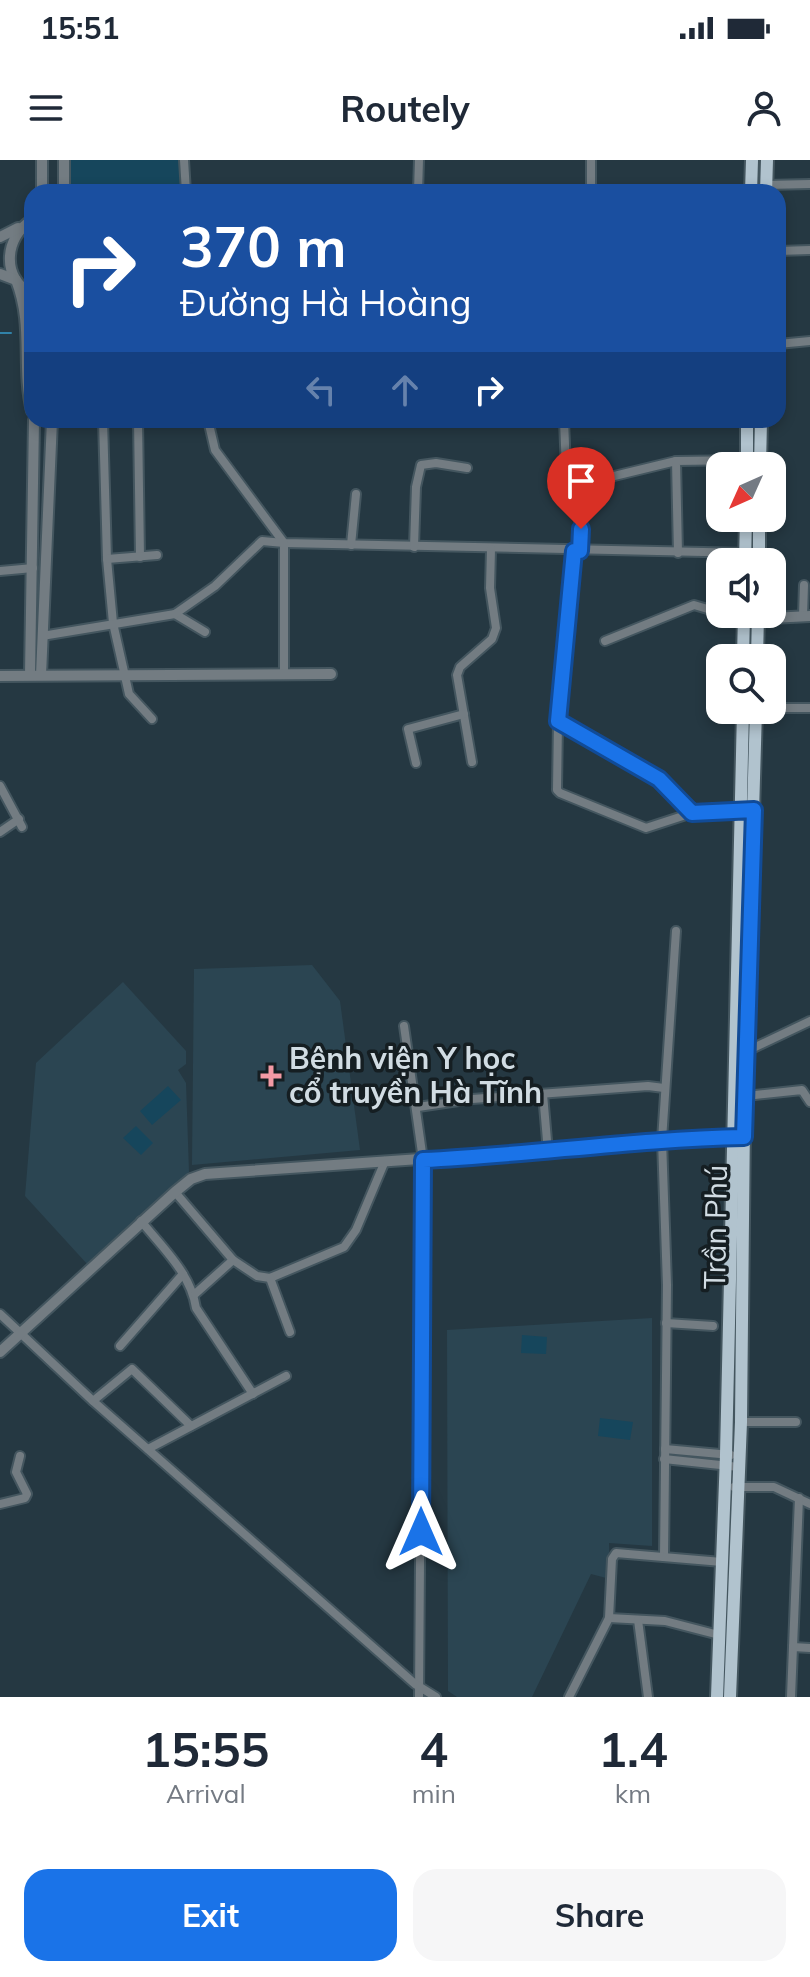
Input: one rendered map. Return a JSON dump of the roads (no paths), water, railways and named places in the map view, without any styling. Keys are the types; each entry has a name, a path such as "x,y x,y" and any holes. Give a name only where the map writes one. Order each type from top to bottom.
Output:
{"main road":[{"path":"751,184 752,160"},
{"path":"766,184 767,160"},
{"path":"747,428 747,452"},
{"path":"760,452 761,428"},
{"name":"Trần Phú","path":"730,1697 743,724"},
{"name":"Trần Phú","path":"733,1461 741,1422 738,1137 746,1096 756,724"},
{"name":"Trần Phú","path":"717,1697 722,1562 732,1486"}],"street":[{"path":"42,160 42,184"},
{"path":"64,160 64,184"},
{"path":"184,160 186,184"},
{"path":"418,184 419,160"},
{"path":"591,160 591,184"},
{"path":"786,186 810,184"},
{"path":"0,237 24,223"},
{"path":"24,226 18,232 9,256 24,309"},
{"path":"786,251 810,250"},
{"path":"0,274 24,287"},
{"path":"786,343 810,341"},
{"path":"35,428 33,568 36,675"},
{"path":"36,675 42,636 51,428"},
{"path":"103,428 107,559 113,623 133,701 152,719"},
{"path":"138,428 140,557"},
{"path":"210,428 215,450 284,543 284,675"},
{"path":"565,428 568,481 579,487 664,461 706,462"},
{"path":"676,461 678,553"},
{"path":"414,547 416,487 421,465 427,462 467,468"},
{"path":"579,487 577,551 558,721 557,790 646,828 692,813 754,810"},
{"path":"351,545 356,494"},
{"path":"42,636 175,614 215,586 262,541 706,555"},
{"path":"472,762 458,671 492,639 496,628 490,588 491,549"},
{"path":"107,559 157,555"},
{"path":"0,571 33,568"},
{"path":"786,616 807,616 804,585"},
{"path":"605,641 694,605 706,609"},
{"path":"175,614 205,632"},
{"path":"0,676 331,674"},
{"path":"786,708 810,708"},
{"path":"416,763 408,729 464,714"},
{"path":"558,721 659,779 692,813"},
{"path":"0,786 20,823 0,832"},
{"path":"664,1557 666,1323 662,1140 676,931"},
{"path":"747,1051 810,1021"},
{"path":"404,1026 408,1069 418,1107 423,1160 420,1692"},
{"path":"418,1107 543,1094 648,1086 664,1088"},
{"path":"746,1096 802,1090 810,1102"},
{"path":"543,1094 548,1152"},
{"path":"0,1352 141,1221 191,1179 205,1174 738,1137"},
{"path":"175,1192 233,1260 257,1276 270,1278 344,1247 356,1230 385,1161"},
{"path":"141,1221 183,1274 195,1294 196,1308 253,1394"},
{"path":"195,1294 233,1260"},
{"path":"120,1346 183,1274"},
{"path":"270,1278 290,1332"},
{"path":"0,1314 93,1401 420,1692 436,1697"},
{"path":"666,1323 713,1326"},
{"path":"93,1401 132,1369 191,1426"},
{"path":"148,1449 286,1376"},
{"path":"741,1422 796,1422"},
{"path":"664,1454 733,1461"},
{"path":"0,1504 25,1498 27,1494 16,1472 20,1456"},
{"path":"732,1486 774,1487 810,1504"},
{"path":"791,1697 799,1498"},
{"path":"569,1697 609,1618 613,1555 620,1552 722,1562"},
{"path":"609,1618 665,1621 719,1635"},
{"path":"638,1620 648,1697"},
{"path":"793,1647 810,1648"}],"waterway":[{"path":"0,333 11,333"}],"place":[{"name":"Bệnh viện Y học cổ truyền Hà Tĩnh","path":"271,1076"}]}
